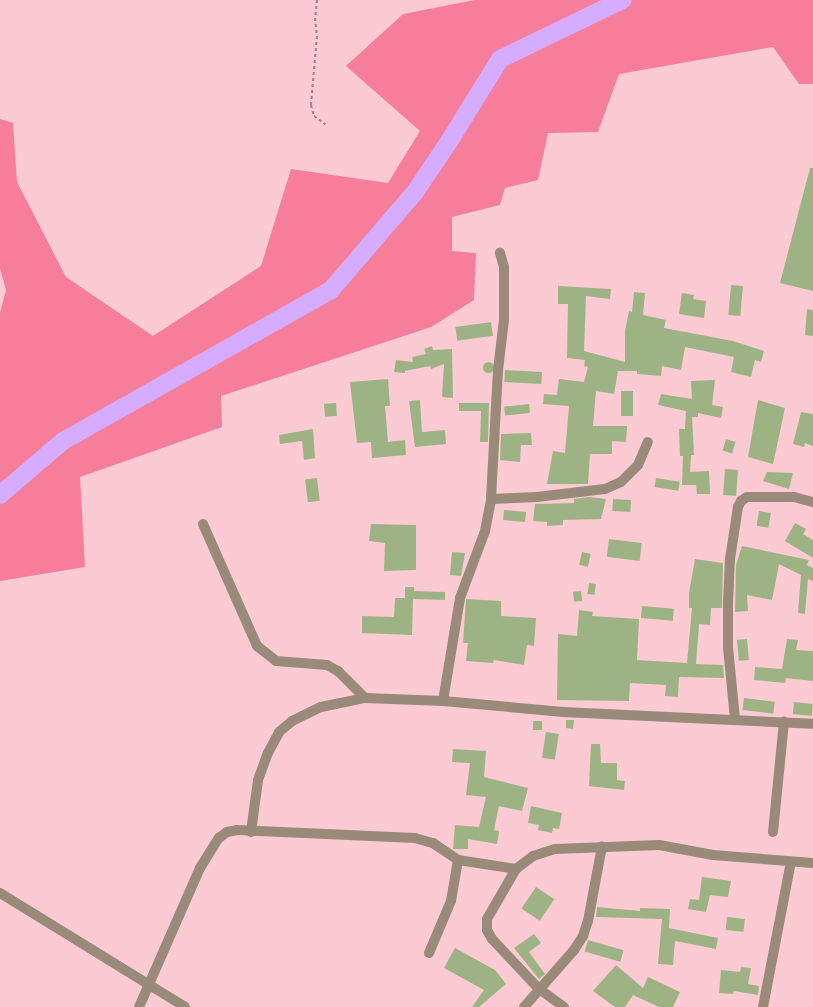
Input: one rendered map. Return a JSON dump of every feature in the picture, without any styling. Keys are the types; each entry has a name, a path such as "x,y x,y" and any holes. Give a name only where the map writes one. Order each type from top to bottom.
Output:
{"street":[{"path":"443,701 460,598 485,531 490,498 498,378 504,320 504,273 500,253"},
{"path":"490,498 537,497 605,490 621,482 638,465 648,442"},
{"path":"736,719 728,648 728,603 730,559 738,507 741,500 747,497 794,497 813,502"},
{"path":"203,524 257,646 276,661 327,665 365,698"},
{"path":"251,832 258,780 268,753 279,732 292,721 321,707 365,698 443,701 563,712 736,719 813,724"},
{"path":"773,832 784,722"},
{"path":"139,1007 200,868 219,838 227,832 415,838 433,843 458,860 516,869"},
{"path":"564,1007 539,989 492,939 487,930 486,919 516,869 532,856 555,849 659,845 713,855 813,863"},
{"path":"524,1007 574,950 583,936 588,921 602,846"},
{"path":"429,953 452,901 458,860"},
{"path":"763,1007 791,862"},
{"path":"0,893 149,986 186,1007"}],"path":[{"path":"317,0 315,18 318,36 311,105 314,116 325,124"}],"shaded area":[{"path":"475,0 813,0 813,84 799,84 773,47 619,74 598,132 548,133 538,180 505,188 500,205 452,217 452,251 476,253 474,300 431,327 221,396 222,427 80,477 85,567 0,581 0,313 6,290 0,268 0,119 13,123 17,182 66,277 153,336 261,266 291,169 388,183 420,131 346,66 403,14"}],"building":[{"path":"810,168 813,168 813,291 780,283"},
{"path":"731,285 743,286 740,316 728,315"},
{"path":"558,286 611,289 610,299 586,296 584,351 625,362 625,330 629,311 632,312 634,292 645,293 643,315 666,320 664,328 733,341 764,351 761,362 755,360 751,377 731,372 734,357 685,347 681,370 662,366 661,376 637,374 637,371 618,371 614,394 596,391 593,426 627,426 626,442 612,441 612,454 590,454 588,484 547,484 553,451 565,453 569,406 543,404 544,394 557,395 559,379 584,382 588,367 584,366 585,360 567,358 568,304 558,304"},
{"path":"682,293 694,295 693,299 706,301 704,318 679,314"},
{"path":"807,309 813,310 813,336 805,335"},
{"path":"491,322 493,336 457,341 455,327"},
{"path":"432,346 433,350 452,349 453,398 442,397 444,364 431,369 430,366 405,371 405,373 394,372 396,360 413,362 412,357 426,354 424,349"},
{"path":"486,362 490,362 492,363 492,371 486,372 483,369 483,365"},
{"path":"505,370 542,372 541,384 504,382"},
{"path":"388,379 390,406 385,406 388,442 405,440 406,455 372,458 371,442 357,443 350,382"},
{"path":"715,380 712,405 723,407 721,418 698,413 698,417 692,417 694,455 691,455 690,472 709,471 710,494 697,494 696,485 682,485 683,456 680,456 679,429 685,429 686,411 658,405 661,394 692,399 691,381"},
{"path":"621,391 633,391 633,416 621,416"},
{"path":"420,400 422,432 445,430 446,444 415,447 409,401"},
{"path":"758,400 785,408 773,464 748,457"},
{"path":"336,403 337,416 325,417 324,404"},
{"path":"459,403 489,403 488,442 480,442 481,411 459,411"},
{"path":"529,404 530,413 505,416 504,407"},
{"path":"801,412 813,414 813,446 805,443 804,447 793,444"},
{"path":"313,429 315,458 304,460 302,441 280,444 279,435"},
{"path":"531,433 532,445 521,445 520,462 500,460 501,434"},
{"path":"726,439 736,442 732,453 722,450"},
{"path":"725,469 738,470 736,496 723,495"},
{"path":"767,472 793,473 789,489 763,481"},
{"path":"317,478 320,501 308,502 305,479"},
{"path":"656,478 680,482 678,491 655,487"},
{"path":"589,497 606,499 601,519 563,520 563,525 547,526 547,522 533,521 535,504 574,503 574,499"},
{"path":"613,499 631,500 630,512 612,511"},
{"path":"504,510 526,512 525,522 503,520"},
{"path":"759,511 771,513 769,528 757,526"},
{"path":"795,523 806,529 803,534 813,540 813,558 785,541"},
{"path":"371,524 416,525 416,570 384,571 385,543 369,541"},
{"path":"609,539 642,543 640,561 607,557"},
{"path":"742,546 809,560 807,565 813,568 813,581 808,579 805,614 798,613 801,575 779,564 772,600 747,595 748,611 735,612 736,565"},
{"path":"452,552 465,553 461,576 450,575"},
{"path":"582,552 591,554 588,567 579,565"},
{"path":"695,559 723,563 722,608 711,608 710,625 699,624 696,664 723,665 724,678 679,677 678,697 665,696 666,685 630,683 629,701 557,700 558,634 577,636 579,610 593,612 592,616 639,619 637,660 687,663 692,608 689,608 689,593"},
{"path":"589,583 596,584 594,595 587,594"},
{"path":"405,587 414,587 414,591 445,592 445,600 413,599 412,635 362,633 362,616 394,617 395,598 405,598"},
{"path":"581,591 582,601 574,602 573,592"},
{"path":"466,599 501,601 501,616 536,618 534,646 527,645 524,665 494,660 493,663 466,661 468,643 463,643"},
{"path":"642,606 674,609 673,621 641,618"},
{"path":"747,639 749,660 739,661 737,640"},
{"path":"787,639 798,640 796,650 813,651 813,681 786,678 785,683 754,680 755,667 782,669"},
{"path":"744,698 775,702 773,714 743,710"},
{"path":"794,702 813,704 812,716 793,714"},
{"path":"566,720 574,720 573,729 566,728"},
{"path":"533,721 542,721 542,730 533,730"},
{"path":"546,732 559,734 555,760 542,758"},
{"path":"591,744 600,744 601,763 617,763 617,780 625,781 624,790 589,786"},
{"path":"453,749 486,751 484,777 528,788 522,811 499,806 494,830 499,831 497,844 468,839 468,849 453,849 455,825 479,827 486,797 466,795 470,763 452,762"},
{"path":"531,806 562,813 559,829 553,828 552,833 538,830 539,825 528,823"},
{"path":"702,877 731,881 728,897 710,895 706,912 688,909 690,899 699,900"},
{"path":"536,887 554,899 540,921 521,909"},
{"path":"597,907 640,911 640,908 670,909 669,928 718,938 716,949 675,941 673,965 658,964 662,919 596,917"},
{"path":"727,917 745,919 744,932 726,930"},
{"path":"534,934 541,943 529,952 545,974 539,979 514,948"},
{"path":"588,940 624,950 620,962 585,952"},
{"path":"455,948 495,970 506,984 479,1007 472,1007 484,990 444,968"},
{"path":"616,965 643,988 648,977 680,992 673,1007 659,1007 633,995 625,1007 615,1007 593,991"},
{"path":"741,967 751,968 748,984 759,986 758,995 734,991 733,994 719,993 721,970 740,972"}],"waterway":[{"path":"0,495 63,441 331,290 415,192 450,140 500,59 622,0"}]}
